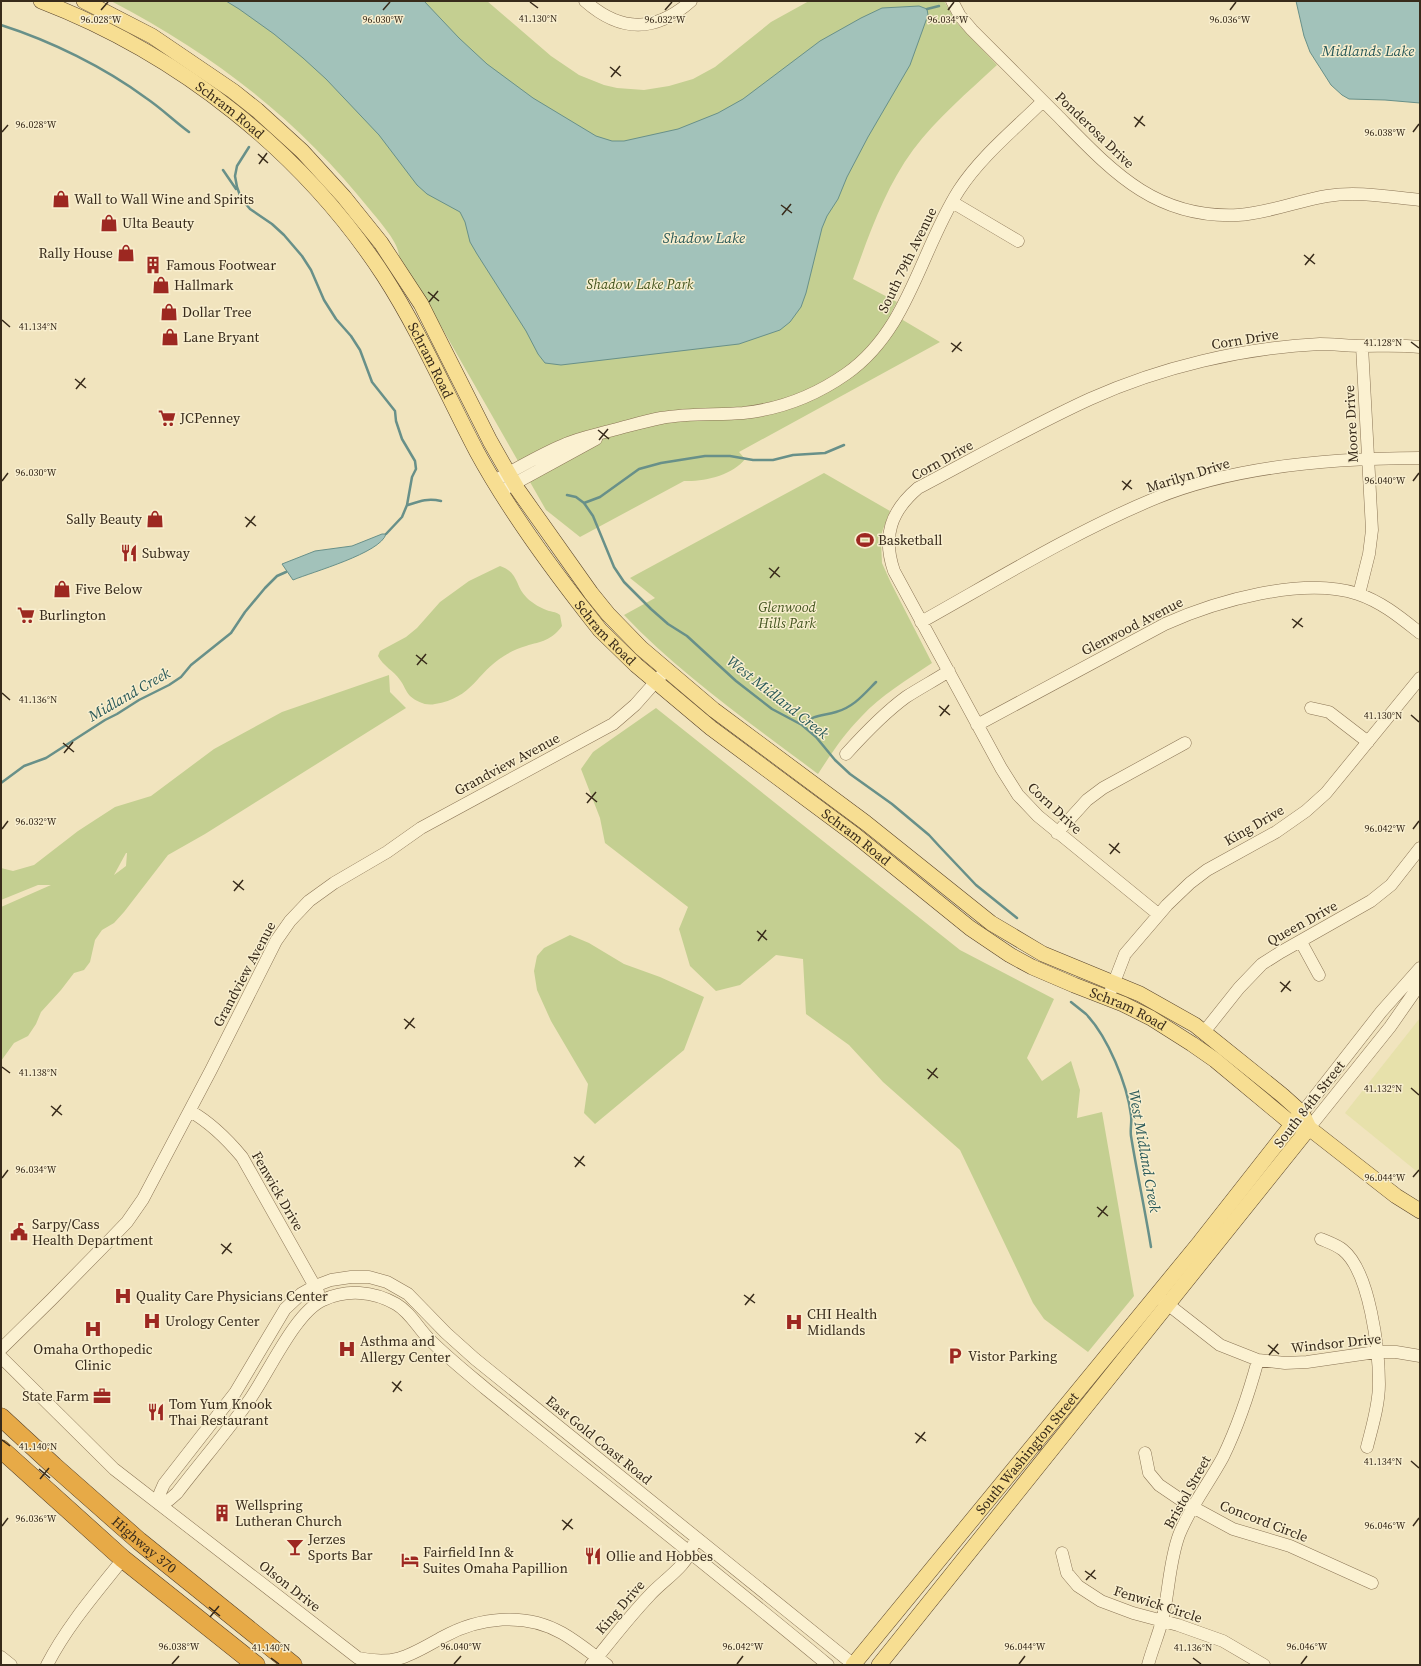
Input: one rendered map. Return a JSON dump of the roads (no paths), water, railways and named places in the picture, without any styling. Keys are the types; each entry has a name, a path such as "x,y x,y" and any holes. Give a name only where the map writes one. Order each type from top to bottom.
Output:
{"highway":[{"name":"Highway 370","path":"1,1417 139,1541 293,1665"},
{"name":"Highway 370","path":"1,1449 123,1559 256,1665"}],"main road":[{"name":"Schram Road","path":"41,1 108,31 189,79 251,126 309,182 334,209 365,248 397,297 431,358 477,452 527,531 593,621 617,648 655,682 711,728 855,835 970,928 1010,955 1032,967 1152,1018 1192,1044 1297,1118 1396,1196 1420,1211"},
{"name":"Schram Road","path":"84,1 152,36 228,87 278,129 322,172 364,220 409,284 432,325 490,441 511,478 603,609 631,639 714,710 866,823 991,923 1043,954 1160,1004 1204,1032 1282,1095 1297,1118"},
{"name":"South 84th Street","path":"1205,1246 1297,1118"},
{"name":"South 84th Street","path":"1205,1246 1309,1128"},
{"name":"South Washington Street","path":"854,1665 1205,1246"},
{"name":"South Washington Street","path":"879,1665 1162,1299"}],"street":[{"path":"585,1 603,16 612,20 648,24 669,17 691,1"},
{"name":"Ponderosa Drive","path":"952,1 960,16 972,30 1095,153 1124,180 1152,196 1186,209 1223,214 1248,214 1273,210 1314,198 1342,194 1420,200"},
{"name":"South 79th Avenue","path":"498,486 511,478 613,430 643,421 672,416 743,413 778,407 810,395 837,380 871,353 897,319 952,202 977,167 1043,101"},
{"path":"952,202 1018,241"},
{"name":"Corn Drive","path":"1158,914 1057,833 1018,795 977,725 894,571 888,548 888,537 894,516 908,497 918,488 1036,425 1090,399 1132,382 1176,368 1223,357 1272,349 1321,344 1420,347"},
{"name":"Moore Drive","path":"1359,594 1369,554 1372,530 1362,346"},
{"name":"Marilyn Drive","path":"921,622 1088,530 1157,498 1203,483 1272,468 1368,460 1420,458"},
{"name":"Glenwood Avenue","path":"977,725 1147,632 1187,614 1229,601 1297,588 1331,588 1359,594 1391,611 1420,633"},
{"name":"Grandview Avenue","path":"1,1348 52,1299 127,1222 143,1200 276,941 290,921 309,901 387,852 420,828 613,724 635,705 666,670"},
{"path":"846,754 867,731 906,697 948,671"},
{"name":"King Drive","path":"1108,998 1125,954 1158,914 1183,889 1207,870 1276,832 1306,812 1326,793 1420,678"},
{"path":"1310,708 1330,712 1368,742"},
{"path":"1057,833 1086,800 1103,788 1185,743"},
{"name":"Queen Drive","path":"1204,1032 1239,988 1270,958 1301,942 1371,901 1391,885 1420,848"},
{"path":"1301,942 1319,975"},
{"name":"South 84th Street","path":"1297,1118 1381,1012 1420,968"},
{"name":"South 84th Street","path":"1309,1128 1390,1027 1420,984"},
{"name":"Fenwick Drive","path":"190,1111 216,1129 230,1142 242,1158 322,1300"},
{"path":"1321,1239 1343,1250 1352,1262 1363,1282 1369,1302 1379,1384 1368,1447"},
{"name":"East Gold Coast Road","path":"159,1504 160,1493 164,1484 235,1393 285,1309 301,1294 315,1286 331,1280 351,1277 369,1277 387,1282 408,1294 446,1334 494,1374 854,1665"},
{"path":"159,1504 169,1500 177,1493 248,1402 294,1327 307,1311 322,1300 346,1293 356,1292 370,1294 395,1304 404,1310 442,1352 828,1665"},
{"name":"Windsor Drive","path":"1162,1299 1220,1345 1258,1360 1285,1363 1307,1362 1376,1352 1396,1352 1420,1356"},
{"name":"Olson Drive","path":"1,1357 119,1473 358,1658 379,1663 394,1662 409,1656 444,1636 468,1626 489,1620 518,1620 546,1626 561,1632 574,1639 598,1663"},
{"name":"Bristol Street","path":"1148,1665 1162,1621 1174,1553 1180,1534 1193,1507 1222,1458 1235,1430 1250,1390 1258,1360"},
{"path":"484,1387 494,1374"},
{"name":"Concord Circle","path":"1145,1453 1150,1473 1159,1485 1193,1507 1233,1528 1290,1546 1372,1583"},
{"name":"King Drive","path":"598,1663 648,1597 681,1565 690,1553 695,1536"},
{"name":"King Drive","path":"690,1553 705,1544"},
{"name":"Fenwick Circle","path":"1062,1553 1067,1572 1078,1586 1101,1601 1178,1625 1223,1642 1264,1665"},
{"path":"47,1665 58,1643 73,1621 123,1559"},
{"path":"1,1657 11,1665"}],"water":[{"name":"Shadow Lake","path":"226,1 424,1 459,38 487,64 533,98 596,136 612,141 624,141 678,129 718,113 743,99 820,41 882,8 919,6 927,9 928,15 910,65 868,137 847,177 838,199 827,216 822,228 806,293 801,307 790,322 780,330 739,344 561,365 545,363 538,354 526,331 470,242 465,222 460,212 427,194 417,185 379,135 326,79 303,58 274,34"},
{"name":"Midlands Lake","path":"1296,1 1420,1 1420,103 1349,99 1342,95 1331,85 1310,52 1304,36"},
{"path":"382,534 386,534 381,541 359,555 293,580 282,564 315,551 352,546"}],"waterway":[{"name":"Midland Creek","path":"927,9 939,6"},
{"path":"1,25 20,31 58,47 95,65 152,102 189,132"},
{"name":"Midland Creek","path":"249,147 237,166 235,176 241,198 250,209 272,224 284,235 302,256 311,270 324,300 336,319 351,336 360,350 372,382 395,411 396,421 402,439 415,461 416,469 412,477 407,505 402,517 386,534"},
{"path":"223,170 236,189"},
{"path":"584,503 600,497 639,469 661,463 705,456 730,456 753,460 773,460 793,455 825,453 844,445"},
{"name":"West Midland Creek","path":"567,495 576,497 584,503 593,516 614,567 624,582 651,609 668,624 687,636 736,681 772,709 802,725 816,737 835,760 850,774 892,804 929,835 976,885 1017,918"},
{"name":"West Midland Creek","path":"408,505 428,500 441,501"},
{"name":"Midland Creek","path":"1,783 24,766 46,758 105,720 181,677 191,665 231,633 245,612 265,588 277,576 286,572"},
{"path":"802,725 814,717 836,712 848,707 858,700 876,682"},
{"name":"West Midland Creek","path":"1071,1002 1086,1014 1102,1035 1121,1075 1129,1103 1131,1115 1131,1136 1151,1247"}],"place":[{"name":"Wall to Wall Wine and Spirits","path":"61,199"},
{"name":"Ulta Beauty","path":"109,223"},
{"name":"Rally House","path":"126,253"},
{"name":"Famous Footwear","path":"153,265"},
{"name":"Hallmark","path":"161,285"},
{"name":"Dollar Tree","path":"169,312"},
{"name":"Lane Bryant","path":"170,337"},
{"name":"JCPenney","path":"167,418"},
{"name":"Sally Beauty","path":"155,519"},
{"name":"Basketball","path":"865,540"},
{"name":"Subway","path":"129,553"},
{"name":"Five Below","path":"62,589"},
{"name":"Burlington","path":"26,615"},
{"name":"Sarpy/Cass Health Department","path":"19,1232"},
{"name":"Quality Care Physicians Center","path":"123,1296"},
{"name":"Urology Center","path":"152,1321"},
{"name":"CHI Health Midlands","path":"794,1322"},
{"name":"Omaha Orthopedic Clinic","path":"93,1329"},
{"name":"Asthma and Allergy Center","path":"347,1349"},
{"name":"Vistor Parking","path":"955,1356"},
{"name":"State Farm","path":"102,1396"},
{"name":"Tom Yum Knook Thai Restaurant","path":"156,1412"},
{"name":"Wellspring Lutheran Church","path":"222,1513"},
{"name":"Jerzes Sports Bar","path":"295,1547"},
{"name":"Ollie and Hobbes","path":"593,1556"},
{"name":"Fairfield Inn & Suites Omaha Papillion","path":"410,1560"}],"park label":[{"name":"Shadow Lake Park","path":"640,284"},
{"name":"Glenwood Hills Park","path":"787,616"}]}
